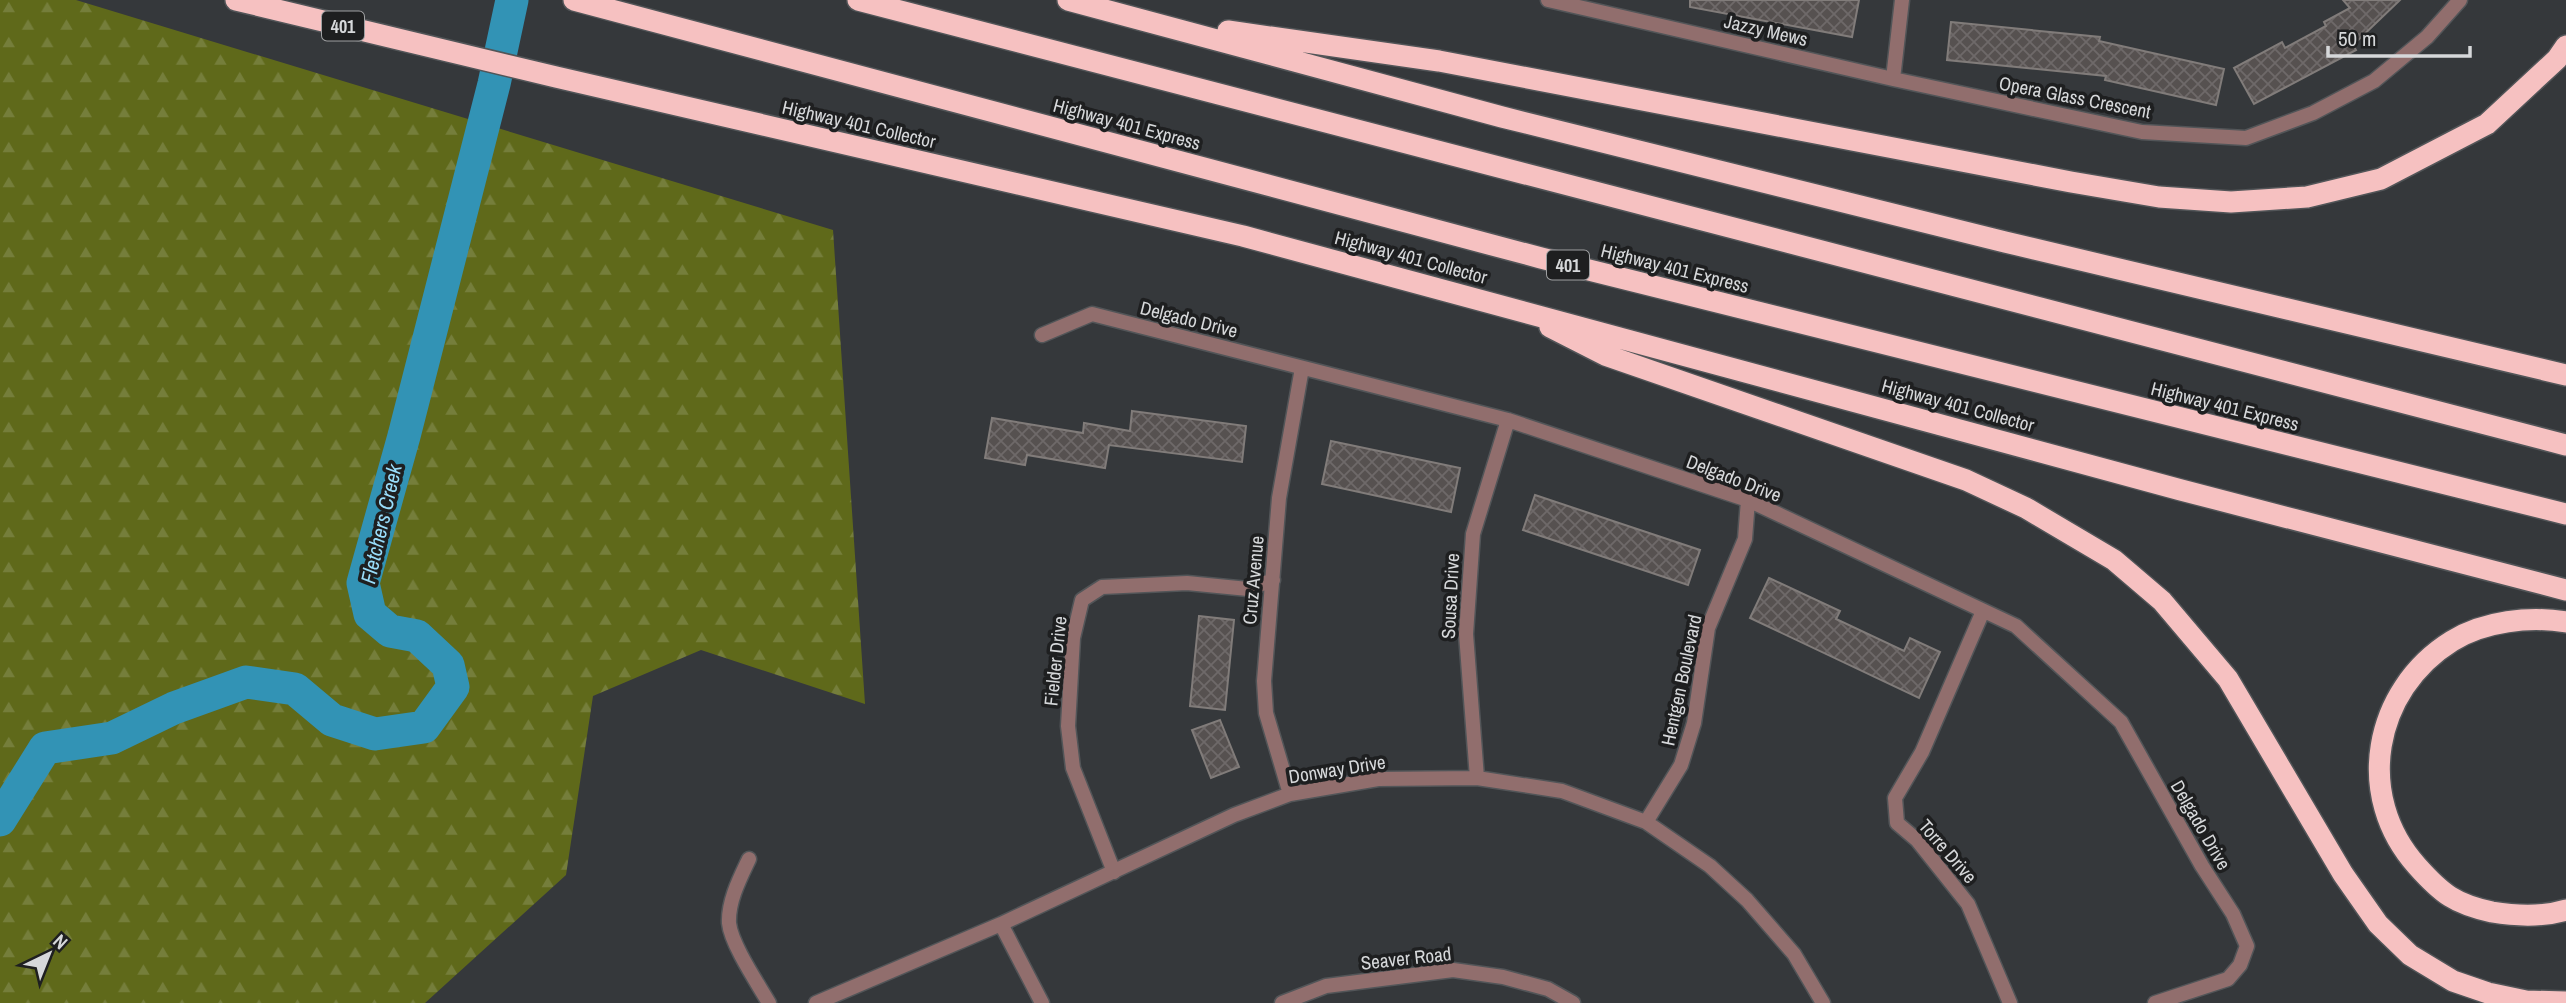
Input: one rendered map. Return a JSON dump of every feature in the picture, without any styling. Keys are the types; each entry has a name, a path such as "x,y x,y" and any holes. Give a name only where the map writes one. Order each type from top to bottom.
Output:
{"highway":[{"name":"Highway 401 Collector","path":"236,0 1243,236 2181,490 2566,590"},
{"name":"Highway 401 Express","path":"574,0 1541,258 2566,514"},
{"path":"858,0 2566,445"},
{"path":"1069,0 1516,121 2005,242 2566,375"},
{"path":"1137,18 1439,61 2084,184 2159,197 2231,202 2307,197 2381,179 2487,124 2557,59 2566,46"},
{"path":"1514,308 1605,355 1966,480 2026,508 2114,560 2162,601 2228,679 2343,874 2378,923 2410,955 2453,981 2488,993 2526,1001 2566,1002"},
{"path":"2539,367 2566,365"},
{"path":"2566,621 2515,621 2487,626 2454,639 2428,658 2403,687 2385,722 2378,767 2383,808 2405,853 2435,886 2463,906 2510,915 2554,914 2566,910"}],"street":[{"name":"Jazzy Mews","path":"1548,0 1893,79"},
{"path":"1893,79 1902,0"},
{"name":"Opera Glass Crescent","path":"1893,79 2142,132 2246,138 2313,113 2374,81 2427,37 2460,0"},
{"name":"Delgado Drive","path":"1042,335 1092,314 1508,420 1748,500 2016,626 2121,722 2202,866 2233,914 2247,946 2241,965 2228,979 2155,1003"},
{"name":"Cruz Avenue","path":"1290,794 1266,713 1264,681 1279,498 1302,368"},
{"name":"Sousa Drive","path":"1477,778 1466,634 1473,534 1508,420"},
{"name":"Hentgen Boulevard","path":"1646,822 1681,765 1694,723 1708,628 1745,539 1748,500"},
{"name":"Fielder Drive","path":"1114,872 1073,768 1069,726 1073,638 1082,600 1102,587 1187,583 1248,589 1272,580"},
{"name":"Torre Drive","path":"1983,611 1922,752 1895,798 1897,822 1917,840 1968,904 2010,1003"},
{"name":"Donway Drive","path":"816,1003 1001,924 1234,815 1290,794 1378,779 1477,778 1562,791 1646,822 1710,866 1746,900 1794,954 1822,1003"},
{"path":"749,859 735,889 729,923 741,954 769,1003"},
{"path":"1001,924 1042,1003"},
{"name":"Seaver Road","path":"1282,1003 1326,986 1453,970 1503,977 1548,989 1573,1003"}],"green space":[{"path":"0,0 76,0 833,230 865,704 701,650 593,696 566,875 425,1003 0,1003"}],"building":[{"path":"1690,0 1859,0 1852,37 1690,7"},
{"path":"2343,0 2400,0 2353,45 2356,50 2254,104 2234,68 2282,42 2285,48 2326,26 2324,22 2350,8"},
{"path":"1951,22 2100,37 2099,41 2224,69 2216,105 2105,80 2106,76 1947,60"},
{"path":"1132,411 1246,426 1242,462 1109,445 1105,468 1027,455 1025,465 985,458 992,418 1083,433 1084,423 1130,431"},
{"path":"1331,441 1460,468 1451,512 1322,484"},
{"path":"1535,495 1700,550 1688,585 1523,530"},
{"path":"1769,578 1840,611 1836,619 1904,651 1910,638 1940,652 1919,698 1750,618"},
{"path":"1199,616 1234,620 1225,710 1190,706"},
{"path":"1220,720 1239,767 1211,778 1192,730"}],"waterway":[{"name":"Fletchers Creek","path":"0,820 45,748 112,738 174,708 246,682 295,689 332,720 375,734 424,727 453,687 448,665 417,636 390,631 370,614 363,583 404,436 494,84 512,0"}]}
